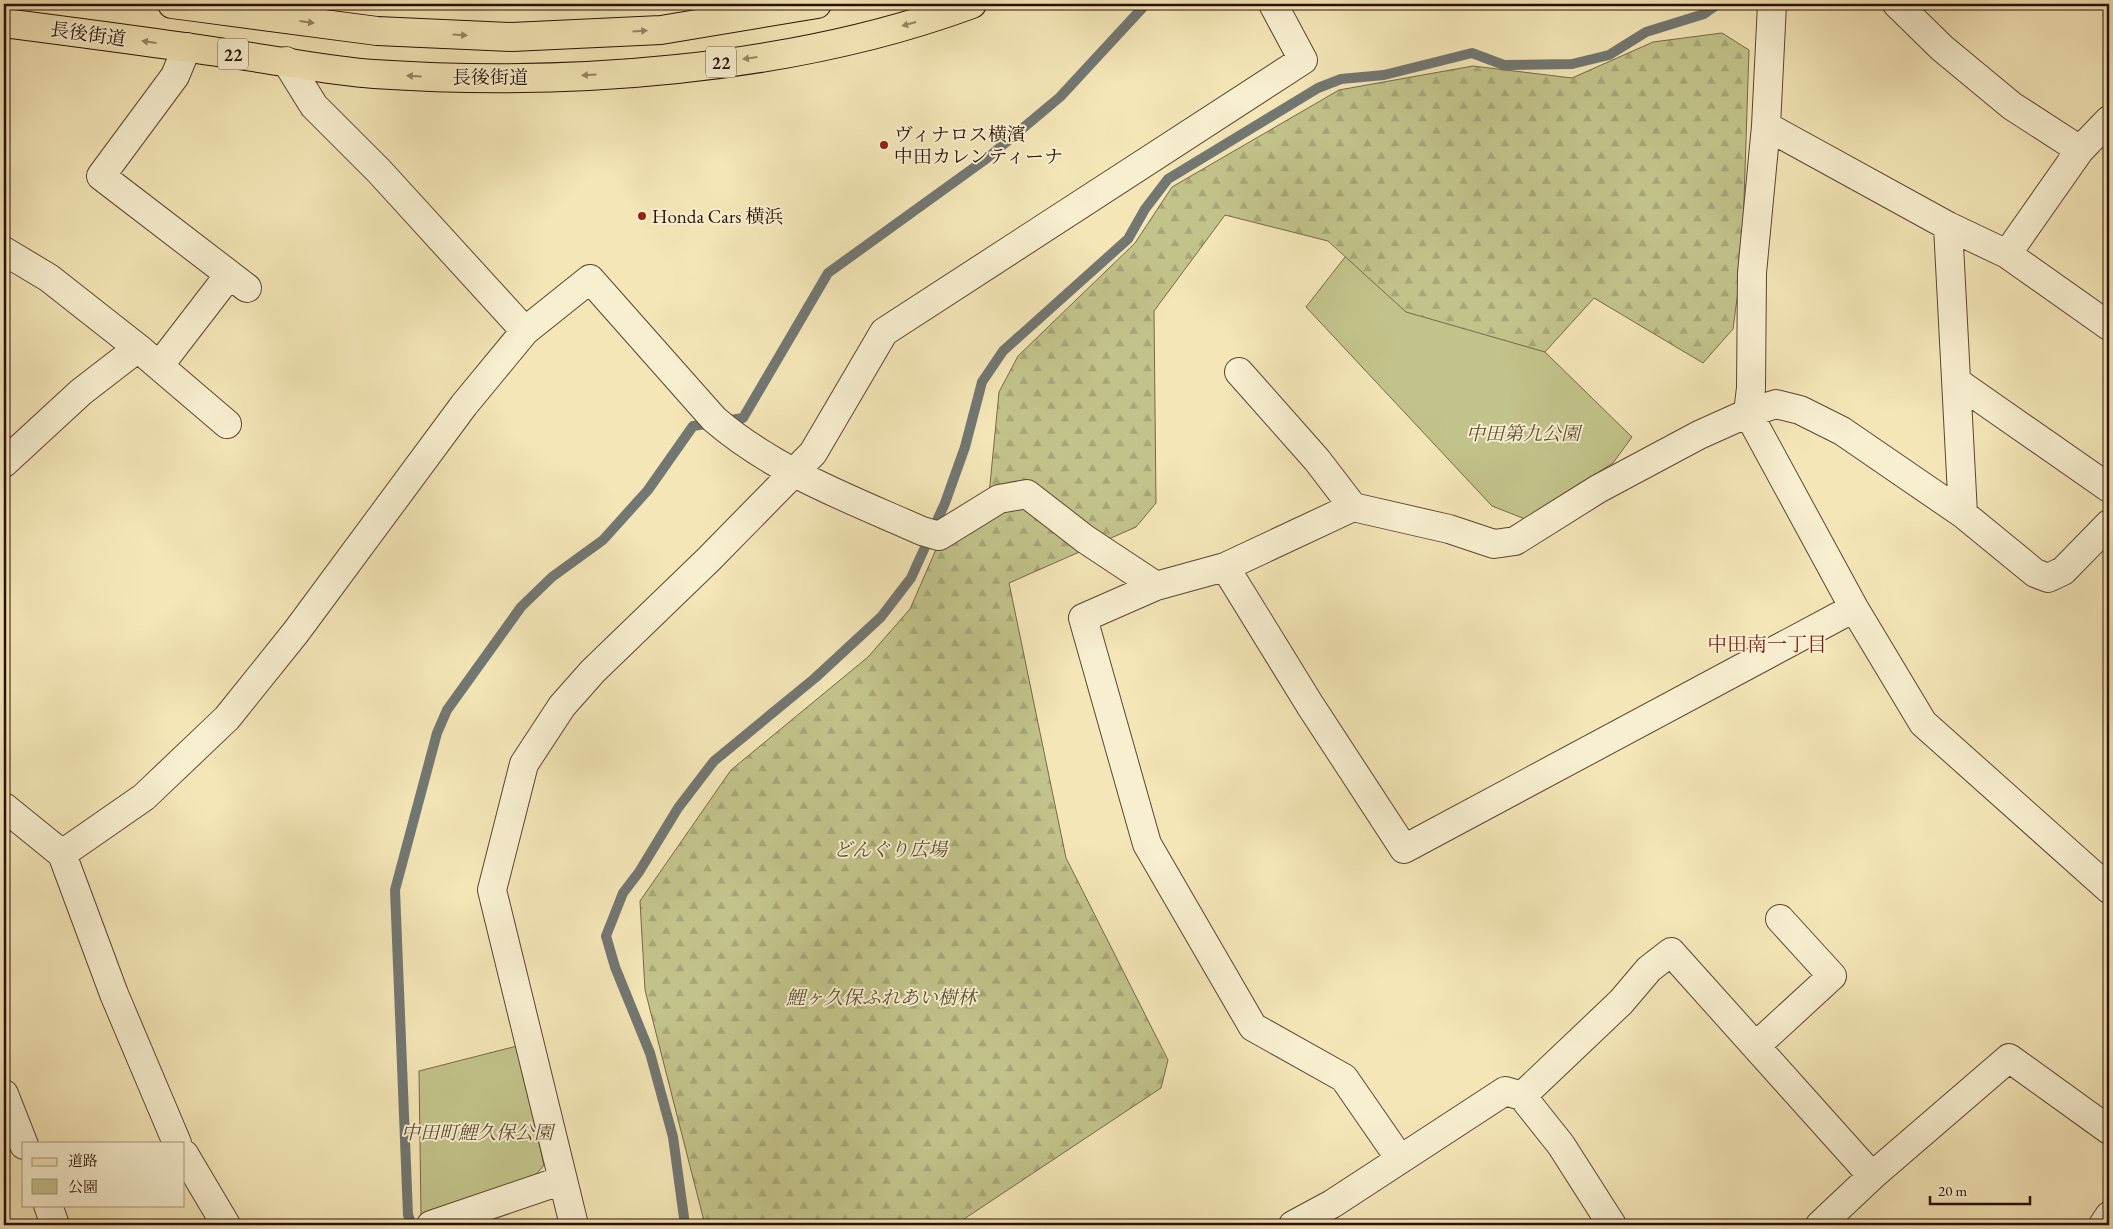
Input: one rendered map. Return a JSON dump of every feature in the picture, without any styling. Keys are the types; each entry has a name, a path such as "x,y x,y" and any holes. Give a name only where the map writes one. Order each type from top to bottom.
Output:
{"main road":[{"name":"22","path":"172,4 214,7 377,31 512,37 660,30 817,4"},
{"name":"長後街道","path":"4,23 372,74 510,79 663,70 808,50 942,15 972,4"}],"street":[{"path":"574,1225 492,890 524,764 562,706 594,671 709,559 813,453 884,332 1303,60 1273,4"},
{"path":"1772,4 1766,126 1752,273 1751,388 1748,413 1854,608 1922,723 2109,889"},
{"path":"1897,4 1942,48 2012,106 2080,150"},
{"path":"159,366 238,282 101,176 175,76 186,47"},
{"path":"286,61 314,106 379,171 525,331"},
{"path":"2007,254 2080,150 2109,120"},
{"path":"1766,126 1948,226 2007,254 2109,326"},
{"path":"1948,226 1963,514"},
{"path":"4,252 49,278 138,348 227,424"},
{"path":"62,854 144,797 227,718 296,632 464,405 525,331 590,279 714,419 736,438 794,474 931,533 999,499 1027,494 1085,539 1156,586"},
{"path":"4,463 81,392 138,348"},
{"path":"1239,372 1317,460 1353,507"},
{"path":"1957,382 2109,488"},
{"path":"1400,1159 1344,1078 1253,1027 1147,844 1083,618 1156,586 1225,568 1353,507 1449,529 1494,544 1515,541 1598,489 1699,435 1748,413 1776,404 1800,410 1842,431 1963,514 2035,573 2048,578 2063,571 2109,524"},
{"path":"1225,568 1310,705 1404,849 1854,608"},
{"path":"4,807 62,854 114,994 177,1142"},
{"path":"1757,1045 1832,976 1780,919"},
{"path":"1522,1096 1621,1002 1649,969 1672,952 1872,1176"},
{"path":"1820,1225 1872,1176 2009,1058 2109,1130"},
{"path":"1293,1225 1332,1204 1505,1091 1522,1096 1561,1145 1609,1224"},
{"path":"4,1094 23,1142"},
{"path":"185,1156 226,1225"},
{"path":"431,1225 563,1180"},
{"path":"48,1206 56,1225"},
{"path":"2103,1225 2109,1216"}],"green space":[{"name":"鯉ヶ久保ふれあい樹林","path":"1722,33 1749,50 1742,261 1733,329 1703,363 1594,298 1545,352 1406,312 1328,241 1225,215 1154,311 1156,503 1136,527 1009,583 1066,858 1168,1060 1161,1088 955,1225 705,1225 645,990 640,901 731,770 868,657 910,609 941,538 988,505 999,392 1018,356 1135,243 1172,187 1339,90 1473,66 1572,78 1653,42"},
{"name":"中田第九公園","path":"1381,211 1545,352 1632,437 1613,463 1525,519 1492,506 1306,307"},
{"name":"中田町鯉久保公園","path":"517,1046 544,1165 534,1177 421,1215 419,1071"}],"waterway":[{"path":"412,1225 408,1215 395,890 437,733 447,710 521,607 552,577 603,540 648,490 693,426 743,418 828,273 986,159 1060,97 1146,4"},
{"path":"685,1225 673,1137 650,1053 615,967 606,936 623,893 639,872 678,808 714,761 815,678 881,617 911,578 945,503 965,447 982,382 1003,351 1128,239 1145,209 1168,179 1318,88 1341,79 1384,75 1472,53 1504,65 1572,64 1609,55 1646,32 1704,14 1718,4"}],"place":[{"name":"ヴィナロス横濱 中田カレンティーナ","path":"884,145"},
{"name":"Honda Cars 横浜","path":"642,216"}],"district":[{"name":"中田南一丁目","path":"1767,644"}],"park label":[{"name":"どんぐり広場","path":"890,849"}]}
